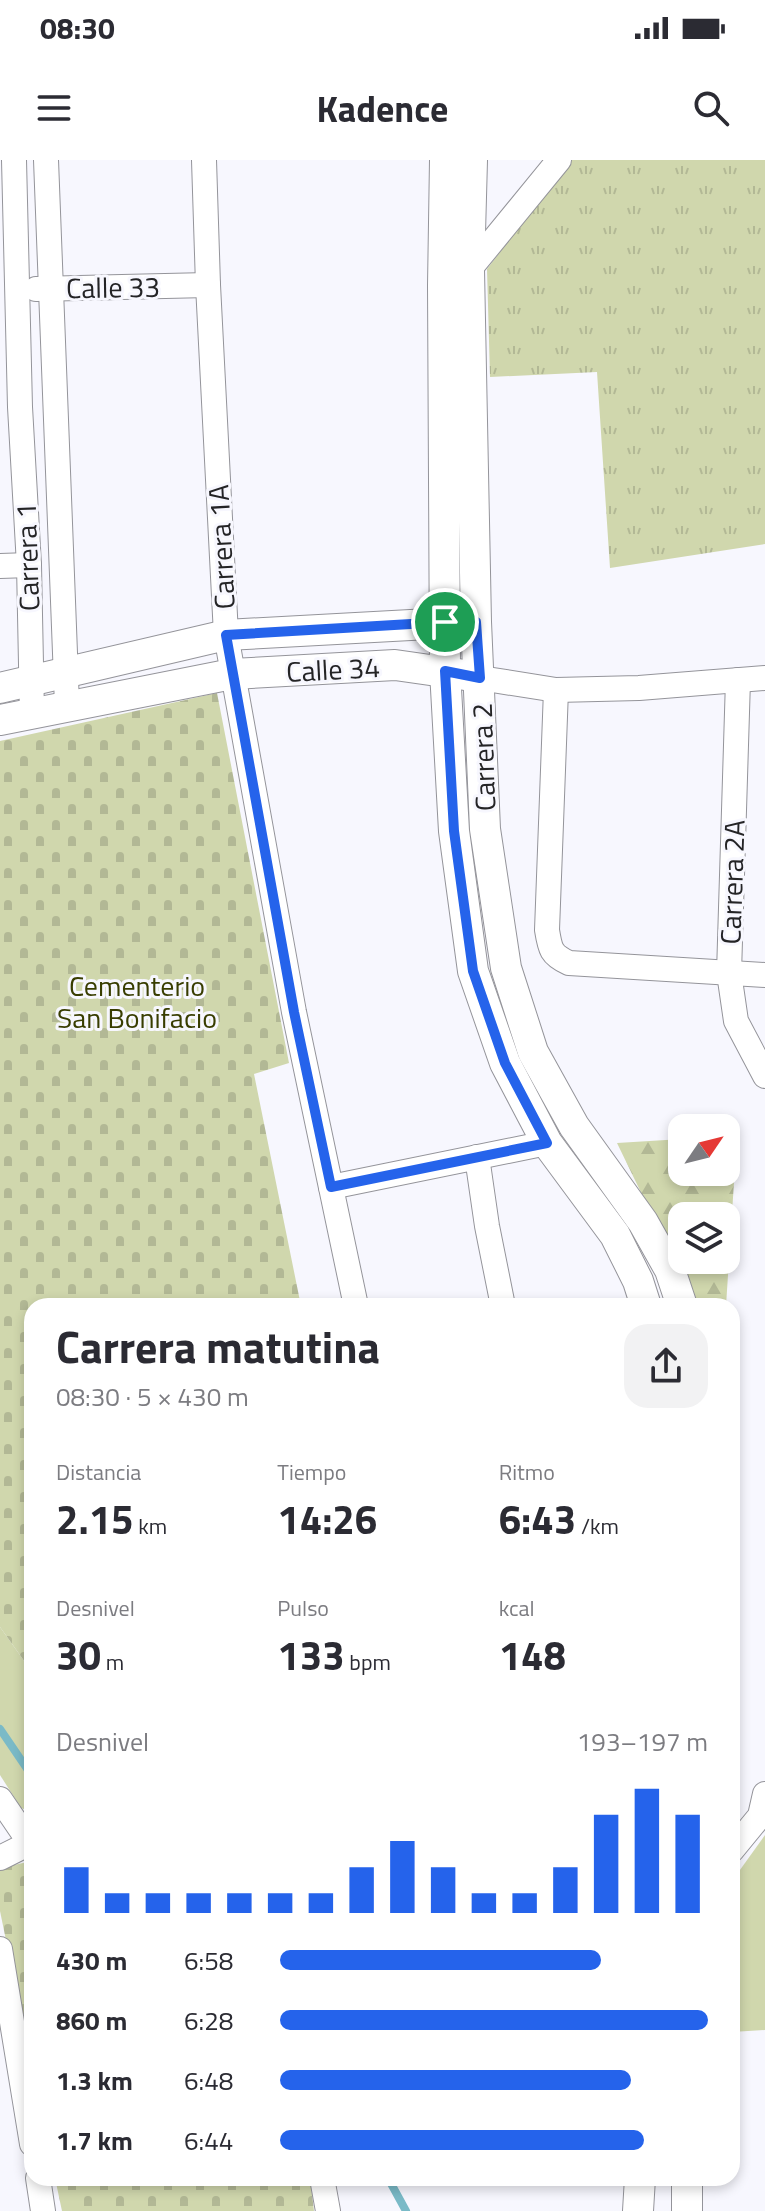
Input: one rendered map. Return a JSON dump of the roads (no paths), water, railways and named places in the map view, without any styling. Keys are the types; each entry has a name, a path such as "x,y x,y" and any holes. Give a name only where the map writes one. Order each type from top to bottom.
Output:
{"street":[{"name":"Carrera 1","path":"14,160 18,289 10,408 29,565 32,714"},
{"name":"Carrera 1","path":"46,160 67,705"},
{"name":"Carrera 1A","path":"204,160 226,635 294,1012 354,1298"},
{"name":"Carrera 2","path":"445,160 445,671 454,831 473,971 505,1063 547,1143 615,1235 643,1298"},
{"name":"Carrera 2","path":"472,160 469,270 476,622 485,829 506,968 533,1052 574,1126 643,1222 670,1270 679,1298"},
{"path":"469,270 559,160"},
{"name":"Calle 33","path":"18,289 208,285"},
{"path":"0,566 29,565"},
{"name":"Calle 34","path":"0,688 226,635 476,622"},
{"name":"Calle 34","path":"0,720 232,674 395,665 556,690 639,688 765,678"},
{"name":"Carrera 2A","path":"738,680 729,973 736,1021 765,1076"},
{"path":"556,690 547,930 549,945 556,957 569,963 765,975"},
{"path":"331,1187 547,1143"},
{"path":"477,1157 501,1298"},
{"path":"740,1840 760,1816 765,1794"},
{"path":"0,1799 24,1833"},
{"path":"0,1858 24,1846"},
{"path":"0,1949 24,2095"},
{"path":"39,2186 43,2211"},
{"path":"323,2186 328,2211"},
{"path":"638,2211 640,2186"},
{"path":"687,2186 687,2211"}],"waterway":[{"path":"0,1729 24,1764"},
{"path":"392,2186 406,2211"}],"park label":[{"name":"Cementerio San Bonifacio","path":"137,1001"}]}
